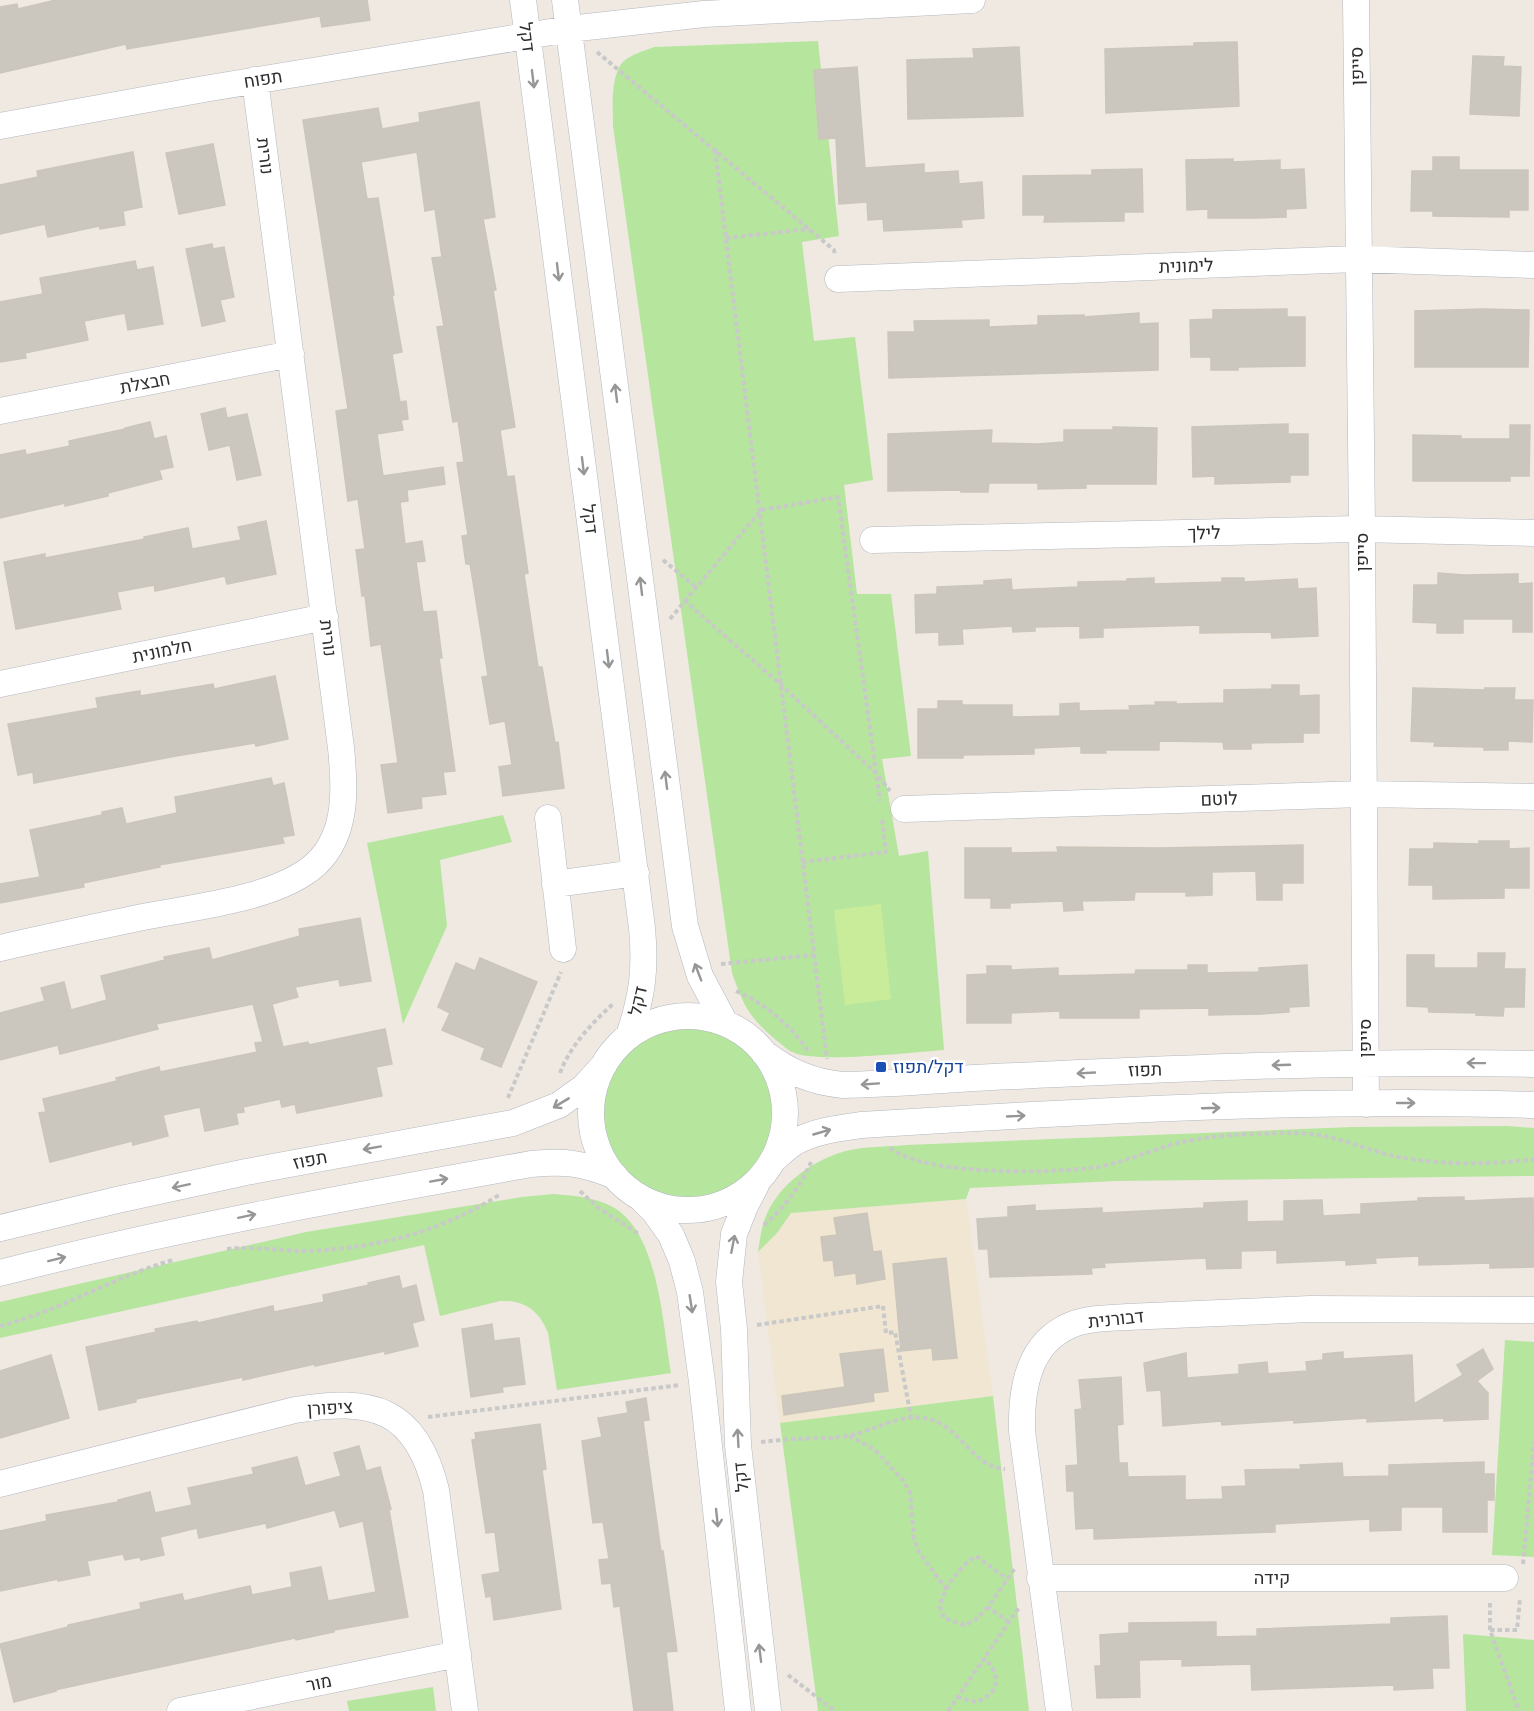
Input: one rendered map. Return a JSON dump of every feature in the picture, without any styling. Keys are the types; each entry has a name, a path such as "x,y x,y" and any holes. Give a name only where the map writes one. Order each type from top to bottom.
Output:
{"street":[{"name":"דקל","path":"523,0 644,942 643,983 629,1036"},
{"path":"565,0 686,926 698,972 725,1023"},
{"name":"תפוח","path":"0,126 255,80 569,29 704,14 972,0"},
{"name":"סייפן","path":"1356,0 1366,1104"},
{"name":"נורית","path":"0,948 252,895 276,887 298,877 316,863 331,844 341,819 345,788 255,80"},
{"name":"לימונית","path":"838,279 1359,260 1534,265"},
{"name":"חבצלת","path":"0,411 291,354"},
{"name":"לילך","path":"873,540 1362,529 1534,533"},
{"name":"חלמונית","path":"0,684 325,617"},
{"name":"לוטם","path":"889,811 1363,794 1534,797"},
{"path":"548,818 563,949"},
{"path":"555,884 636,873"},
{"path":"767,1168 782,1133 784,1104 781,1086 774,1068 752,1039 725,1023 699,1016 680,1016 644,1026 615,1049 596,1083 592,1102 595,1140 602,1157 625,1186 640,1197 658,1205 677,1209 714,1206 732,1199 747,1189 794,1142 819,1132 861,1125 1121,1111 1366,1104 1534,1105"},
{"name":"תפוז","path":"764,1053 797,1074 830,1084 859,1085 1130,1071 1365,1063 1534,1064"},
{"name":"תפוז","path":"0,1228 246,1172 530,1118 559,1105 584,1087 604,1065"},
{"path":"0,1273 127,1242 254,1215 531,1164 554,1162 588,1165 615,1176"},
{"name":"דקל","path":"767,1168 742,1213 732,1244 729,1282 734,1329 738,1445 768,1711"},
{"name":"דקל","path":"640,1197 663,1223 677,1248 690,1292 738,1711"},
{"name":"דבורנית","path":"1059,1711 1035,1539 1021,1409 1023,1388 1029,1368 1038,1350 1053,1335 1072,1324 1097,1319 1217,1312 1352,1309 1534,1310"},
{"name":"ציפורן","path":"0,1484 295,1410 327,1404 379,1410 398,1420 412,1434 424,1451 431,1470 436,1490 465,1711"},
{"name":"קידה","path":"1040,1578 1510,1579"},
{"name":"מור","path":"180,1711 458,1654"}],"path":[{"path":"569,29 834,250 838,279"},
{"path":"715,150 830,1084"},
{"path":"726,238 809,229"},
{"path":"649,646 684,600 759,512 838,497 876,773 889,811 886,852 802,862"},
{"path":"635,537 696,587"},
{"path":"684,600 876,773 889,811"},
{"path":"496,1126 564,964 563,949"},
{"path":"698,972 814,956"},
{"path":"698,972 748,996 776,1016 798,1036 830,1084"},
{"path":"559,1075 563,1065 591,1024 614,1002 643,983"},
{"path":"861,1125 895,1152 909,1159 951,1168 1049,1170 1092,1168 1129,1160 1173,1144 1200,1139 1284,1133 1325,1136 1396,1156 1431,1161 1467,1164 1534,1159"},
{"path":"732,1244 766,1224 783,1206 805,1177 818,1144 819,1132"},
{"path":"554,1162 575,1186 616,1220 644,1237 677,1248"},
{"path":"225,1249 247,1246 304,1251 357,1248 433,1229 471,1213 508,1190"},
{"path":"0,1326 40,1314 147,1267 181,1258"},
{"path":"734,1329 883,1306 886,1334 895,1332 911,1417"},
{"path":"398,1420 702,1382"},
{"path":"738,1445 849,1436 911,1417 928,1419 947,1426 983,1461 995,1468 1027,1471"},
{"path":"849,1436 874,1449 903,1480 910,1493 914,1539 919,1552 946,1588"},
{"path":"1519,1711 1490,1630 1510,1579 1534,1442"},
{"path":"1007,1579 976,1556 946,1588 940,1607 944,1618 964,1625 974,1621 988,1607 1035,1539"},
{"path":"948,1711 1040,1578"},
{"path":"1490,1630 1517,1630 1510,1579"},
{"path":"988,1607 1009,1622"},
{"path":"760,1654 835,1711"},
{"path":"957,1697 976,1702 992,1693 996,1686 996,1673 984,1658"}],"shaded area":[{"path":"966,1199 993,1396 780,1423 758,1252 777,1233 791,1213"}],"green space":[{"path":"818,41 839,236 802,242 814,341 855,337 873,480 844,485 857,594 891,594 911,756 882,759 899,856 928,851 944,1050 842,1057 821,1057 792,1052 768,1033 754,1018 740,995 732,973 613,126 613,92 616,74 624,61 638,53 654,47"},
{"path":"503,815 512,842 440,860 447,926 403,1024 367,843"},
{"path":"881,904 891,999 845,1005 834,910"},
{"path":"688,1024 722,1031 751,1050 770,1079 777,1113 770,1147 751,1176 722,1195 688,1202 654,1195 625,1176 606,1147 599,1113 606,1079 625,1050 654,1031"},
{"path":"1507,1126 1534,1128 1534,1176 1116,1181 970,1188 966,1199 791,1213 777,1233 758,1252 766,1216 772,1204 788,1184 821,1160 853,1149 1353,1127"},
{"path":"553,1194 587,1198 612,1206 632,1225 643,1242 651,1263 662,1309 671,1373 557,1390 548,1333 540,1318 530,1308 516,1302 500,1301 440,1316 424,1245 0,1338 0,1302 306,1232"},
{"path":"1505,1340 1534,1342 1534,1557 1492,1555"},
{"path":"993,1396 1029,1711 818,1711 780,1423"},
{"path":"1463,1634 1534,1640 1534,1711 1466,1711"},
{"path":"433,1687 436,1711 349,1711 347,1701"}],"building":[{"path":"56,0 367,0 370,20 322,27 320,16 127,49 126,44 0,73 0,7 17,4 18,9"},
{"path":"1237,42 1239,106 1106,113 1105,49"},
{"path":"1019,47 1023,116 908,119 907,60 974,58 973,49"},
{"path":"1473,56 1504,57 1503,66 1521,67 1519,116 1470,114"},
{"path":"857,67 865,168 924,164 924,173 958,171 959,184 982,182 984,218 961,220 962,227 884,231 883,219 868,220 867,202 839,204 836,138 819,139 814,70"},
{"path":"479,102 495,217 483,219 496,290 493,290 515,427 500,430 507,477 514,476 528,573 524,574 538,667 542,667 555,743 558,742 564,788 503,796 499,767 512,765 505,721 490,724 482,677 488,676 470,564 466,564 462,536 468,535 457,463 464,462 458,421 453,422 437,327 444,326 432,258 442,257 435,209 425,211 417,152 361,162 367,199 378,198 402,352 392,354 400,402 406,401 408,419 401,420 403,430 377,434 383,476 443,467 445,484 407,490 408,501 400,502 405,544 422,541 425,561 416,562 423,612 436,611 442,658 439,658 455,771 443,772 446,794 421,797 422,808 388,813 381,765 398,763 381,644 371,646 365,596 362,596 356,550 365,549 358,499 348,501 336,411 348,409 303,120 378,108 382,129 420,122 419,113"},
{"path":"213,144 225,205 179,214 166,153"},
{"path":"133,152 142,207 123,211 125,225 100,229 99,226 48,237 45,224 0,234 0,185 38,177 37,171"},
{"path":"1433,157 1459,157 1459,170 1528,170 1528,210 1509,210 1509,217 1433,216 1433,211 1411,211 1412,171 1433,171"},
{"path":"1233,159 1233,162 1280,160 1280,170 1304,169 1306,208 1286,209 1286,217 1257,218 1208,218 1208,209 1187,210 1186,160"},
{"path":"1142,169 1143,212 1124,212 1124,221 1044,222 1045,215 1023,215 1023,176 1092,175 1092,170"},
{"path":"212,244 213,249 224,247 234,297 220,300 225,321 202,326 186,249"},
{"path":"135,261 137,270 153,267 163,324 128,330 125,313 84,321 88,340 25,353 26,358 0,362 0,302 43,294 40,278"},
{"path":"1287,309 1287,317 1305,317 1305,366 1238,367 1238,370 1211,370 1211,357 1191,357 1190,320 1213,319 1213,310"},
{"path":"1529,310 1528,367 1415,367 1415,311"},
{"path":"1139,313 1139,324 1158,323 1158,370 889,378 888,332 915,332 914,321 989,320 989,327 1038,325 1038,316 1084,315 1084,317"},
{"path":"225,408 227,418 247,414 261,475 237,480 230,445 209,450 201,414"},
{"path":"150,422 154,439 166,436 173,467 159,470 162,479 108,493 108,496 0,518 0,455 25,450 26,455 70,446 69,441"},
{"path":"1288,424 1288,434 1308,434 1308,475 1290,475 1290,482 1215,484 1215,476 1193,477 1192,427"},
{"path":"1510,425 1530,425 1529,476 1510,476 1510,481 1413,481 1413,435 1461,436 1461,439 1510,439"},
{"path":"1113,427 1157,428 1156,484 1086,484 1086,488 1038,489 1038,483 989,483 988,492 888,491 888,434 992,430 991,443 1038,444 1064,442 1064,430 1113,430"},
{"path":"266,521 276,574 227,584 225,576 155,591 154,585 117,592 121,609 16,629 4,562 45,554 45,558 145,539 144,537 188,528 192,549 241,540 238,527"},
{"path":"1438,573 1518,574 1518,584 1532,583 1532,632 1513,632 1513,619 1463,619 1463,633 1437,633 1437,623 1413,622 1414,585 1438,585"},
{"path":"1154,578 1154,584 1222,582 1222,578 1244,578 1244,582 1297,579 1298,589 1316,588 1318,636 1272,638 1271,632 1200,633 1200,625 1103,628 1103,637 1080,638 1080,626 1035,627 1035,631 1013,632 1012,626 962,629 963,644 939,645 939,632 916,633 915,595 937,594 937,587 984,585 984,581 1011,579 1012,590 1078,587 1078,582"},
{"path":"275,676 288,739 256,746 255,743 176,756 34,783 33,772 18,775 8,724 98,708 96,698 140,691 140,696 213,684 214,689"},
{"path":"1272,685 1299,685 1299,696 1319,695 1319,733 1303,733 1303,742 1251,743 1251,749 1224,749 1223,742 1159,741 1159,750 1105,750 1106,753 1081,753 1081,746 1034,748 1034,754 918,758 918,709 938,709 938,701 962,701 962,705 1012,705 1012,717 1060,716 1060,704 1079,703 1079,711 1130,710 1129,706 1156,705 1155,702 1224,703 1224,690 1272,689"},
{"path":"1413,688 1485,690 1485,688 1515,688 1514,700 1533,700 1532,742 1508,741 1508,750 1484,750 1484,747 1434,746 1435,742 1411,741"},
{"path":"271,778 273,786 284,783 294,835 282,837 284,843 159,865 160,867 83,883 84,887 0,903 0,884 40,877 30,830 102,815 102,812 122,808 126,824 177,813 175,797"},
{"path":"1479,841 1509,841 1509,849 1529,848 1529,888 1504,888 1504,898 1433,899 1433,885 1409,885 1410,849 1434,849 1434,843 1479,844"},
{"path":"1303,845 1303,883 1282,883 1282,900 1257,900 1256,871 1212,872 1212,895 1186,896 1186,892 1135,892 1134,900 1082,901 1083,910 1064,911 1063,901 1010,903 1010,908 991,908 991,898 965,898 965,848 1011,848 1011,853 1058,852 1057,847 1159,848"},
{"path":"360,918 371,981 340,986 339,979 295,987 298,997 272,1004 283,1047 308,1042 309,1045 385,1029 392,1064 376,1067 382,1096 297,1113 295,1104 282,1107 280,1099 243,1107 244,1112 236,1113 238,1124 205,1131 200,1107 163,1115 168,1136 133,1145 132,1141 50,1162 39,1113 46,1112 43,1099 117,1081 116,1078 159,1067 160,1072 257,1052 255,1043 263,1042 253,1004 156,1024 158,1029 60,1054 58,1045 0,1060 0,1013 45,1001 41,988 64,982 71,1010 107,1000 101,976 165,960 164,957 209,948 212,960 300,936 299,929"},
{"path":"1478,953 1505,953 1504,969 1525,969 1524,1007 1504,1007 1503,1016 1429,1012 1428,1007 1407,1006 1407,955 1434,955 1434,968 1478,968"},
{"path":"480,958 537,982 501,1067 481,1059 485,1048 442,1030 450,1013 438,1007 456,963 475,971"},
{"path":"1188,965 1207,965 1207,973 1259,972 1259,968 1307,965 1309,1006 1289,1007 1289,1012 1209,1015 1209,1008 1139,1009 1139,1018 1060,1018 1060,1011 1011,1013 1011,1023 967,1023 967,975 987,974 987,966 1011,966 1011,970 1058,968 1058,976 1135,974 1136,970 1188,970"},
{"path":"1464,1197 1464,1201 1533,1198 1534,1267 1490,1268 1490,1263 1419,1265 1419,1256 1375,1258 1376,1263 1346,1265 1346,1260 1277,1263 1277,1250 1241,1251 1241,1268 1207,1269 1206,1258 1104,1263 1105,1267 1091,1268 1092,1274 990,1277 988,1249 979,1249 977,1219 1008,1217 1008,1207 1035,1205 1035,1211 1102,1208 1102,1213 1204,1208 1204,1203 1247,1201 1247,1222 1284,1221 1284,1201 1322,1200 1323,1216 1361,1214 1361,1204 1418,1201 1418,1198"},
{"path":"867,1213 873,1252 881,1251 885,1279 857,1284 856,1273 835,1276 833,1260 824,1261 821,1237 837,1235 834,1218"},
{"path":"946,1258 957,1358 933,1360 932,1348 901,1351 893,1264"},
{"path":"399,1276 402,1289 416,1285 424,1320 412,1323 418,1346 385,1354 385,1351 315,1366 315,1364 243,1380 243,1377 136,1399 136,1402 99,1410 86,1347 156,1332 155,1329 197,1321 198,1323 273,1306 274,1312 324,1302 323,1295"},
{"path":"492,1324 494,1341 519,1338 525,1384 502,1387 503,1392 471,1397 462,1329"},
{"path":"883,1349 888,1391 873,1393 874,1401 784,1415 782,1396 845,1387 840,1354"},
{"path":"1483,1349 1493,1369 1477,1381 1488,1393 1488,1419 1444,1421 1444,1418 1367,1422 1367,1418 1222,1425 1221,1421 1163,1426 1161,1390 1147,1391 1144,1363 1186,1353 1187,1378 1239,1374 1239,1365 1267,1362 1268,1374 1307,1371 1306,1362 1323,1360 1323,1354 1343,1352 1343,1359 1412,1355 1414,1404 1463,1375 1457,1365"},
{"path":"51,1355 69,1418 0,1438 0,1371"},
{"path":"1121,1377 1123,1424 1117,1425 1119,1463 1127,1463 1128,1477 1185,1476 1185,1500 1223,1499 1222,1487 1246,1486 1245,1470 1301,1469 1300,1465 1342,1463 1343,1477 1389,1476 1389,1465 1484,1462 1484,1474 1494,1474 1494,1500 1487,1500 1487,1532 1443,1532 1443,1507 1401,1507 1401,1530 1370,1531 1370,1519 1275,1524 1275,1532 1094,1539 1094,1528 1076,1529 1074,1491 1067,1491 1066,1466 1078,1465 1075,1410 1082,1409 1079,1380"},
{"path":"646,1398 649,1420 643,1421 677,1651 666,1652 673,1711 634,1711 620,1606 614,1607 611,1583 602,1584 599,1560 609,1559 603,1522 593,1523 582,1441 602,1437 598,1418 628,1413 626,1402"},
{"path":"540,1424 546,1469 542,1470 561,1609 494,1620 491,1596 486,1597 482,1575 500,1572 495,1532 486,1533 472,1440 476,1439 475,1433"},
{"path":"359,1446 366,1471 380,1467 391,1509 389,1510 408,1617 334,1630 334,1632 296,1640 295,1638 123,1675 14,1702 0,1644 68,1627 68,1625 141,1609 140,1603 182,1594 184,1601 250,1586 252,1595 292,1587 290,1573 321,1567 328,1601 376,1592 363,1521 340,1527 335,1510 267,1528 266,1523 199,1538 197,1528 160,1537 164,1555 141,1560 140,1557 125,1560 123,1554 87,1561 90,1575 0,1591 0,1531 47,1521 46,1515 118,1502 118,1500 150,1492 155,1513 192,1505 188,1488 254,1474 252,1468 297,1457 305,1486 341,1476 334,1453"},
{"path":"1447,1616 1449,1668 1432,1668 1433,1688 1394,1690 1394,1685 1252,1690 1251,1664 1182,1666 1182,1659 1139,1660 1140,1697 1097,1698 1095,1666 1101,1666 1100,1635 1129,1633 1129,1623 1216,1622 1216,1637 1257,1636 1257,1629 1391,1624 1391,1618"}],"place":[{"name":"דקל/תפוז","path":"881,1067"}]}
